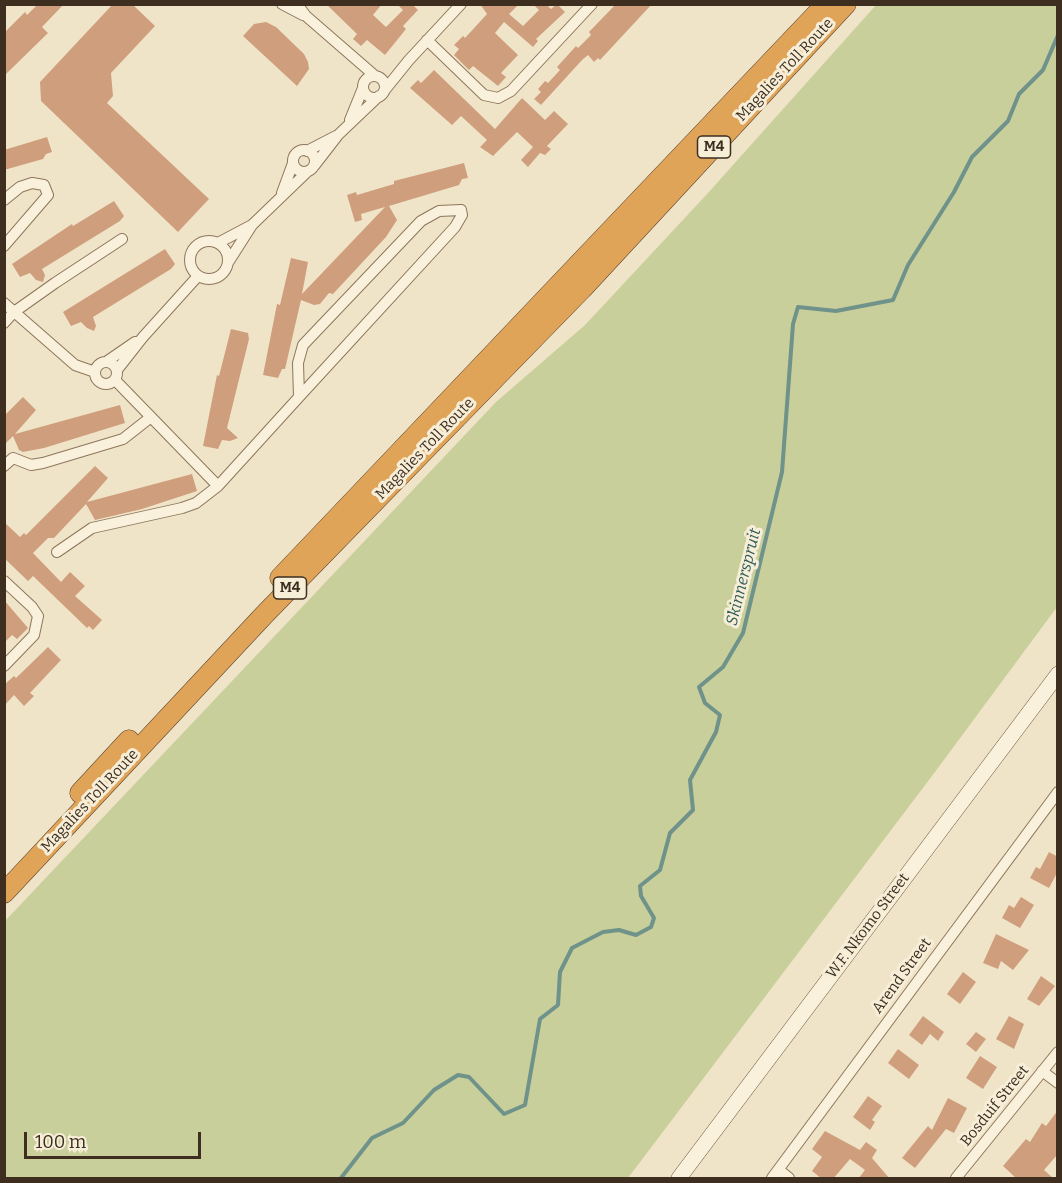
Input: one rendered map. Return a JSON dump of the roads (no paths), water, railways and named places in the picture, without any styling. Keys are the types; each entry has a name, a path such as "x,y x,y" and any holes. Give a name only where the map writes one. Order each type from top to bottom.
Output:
{"highway":[{"name":"Magalies Toll Route","path":"4,874 257,603 826,4"},
{"name":"Magalies Toll Route","path":"4,893 264,615 582,289 846,4"}],"main road":[{"name":"W.F. Nkomo Street","path":"679,1179 1058,675"}],"street":[{"path":"282,4 306,16"},
{"path":"297,4 306,16 356,61 385,83 382,94"},
{"path":"229,261 226,250 218,243 205,241 191,253 191,266 198,276 215,279 225,272 229,261 252,225 310,169 349,123 382,94 409,60 461,4"},
{"path":"428,40 484,94 498,98 512,91 592,4"},
{"path":"349,123 367,78 388,73 409,60"},
{"path":"356,61 363,86 369,97 382,94"},
{"path":"281,196 297,153 307,151 338,135"},
{"path":"307,151 315,158 310,169"},
{"path":"293,163 296,169 310,169"},
{"path":"4,200 20,187 32,183 44,185 48,195 4,246"},
{"path":"57,552 92,528 182,508 196,502 218,486 299,398 455,227 462,215 461,210 439,211 421,221 303,345 298,363 299,398"},
{"path":"218,243 252,225"},
{"path":"4,323 14,312 122,239"},
{"path":"142,337 106,362 100,363 95,372 96,379 109,384 142,337 198,276"},
{"path":"4,303 75,365 95,372"},
{"path":"106,362 113,364 116,375 151,417 218,486"},
{"path":"4,466 13,459 32,465 43,463 123,439 151,417"},
{"path":"4,581 32,607 38,616 38,626 33,635 4,666"},
{"name":"Arend Street","path":"775,1174 1058,792"},
{"name":"Bosduif Street","path":"956,1179 1058,1052"},
{"path":"1042,1071 1058,1083"},
{"path":"775,1174 789,1179"}],"waterway":[{"name":"Skinnerspruit","path":"341,1178 372,1138 403,1123 434,1090 458,1075 469,1077 504,1114 525,1105 540,1019 558,1005 560,972 572,948 603,932 619,930 636,935 651,927 654,918 641,896 640,886 660,870 670,833 693,810 690,780 716,732 720,715 705,703 699,687 723,667 743,633 782,472 793,324 798,307 836,311 893,300 908,265 954,192 972,157 1008,121 1019,94 1043,70 1058,35"}]}
